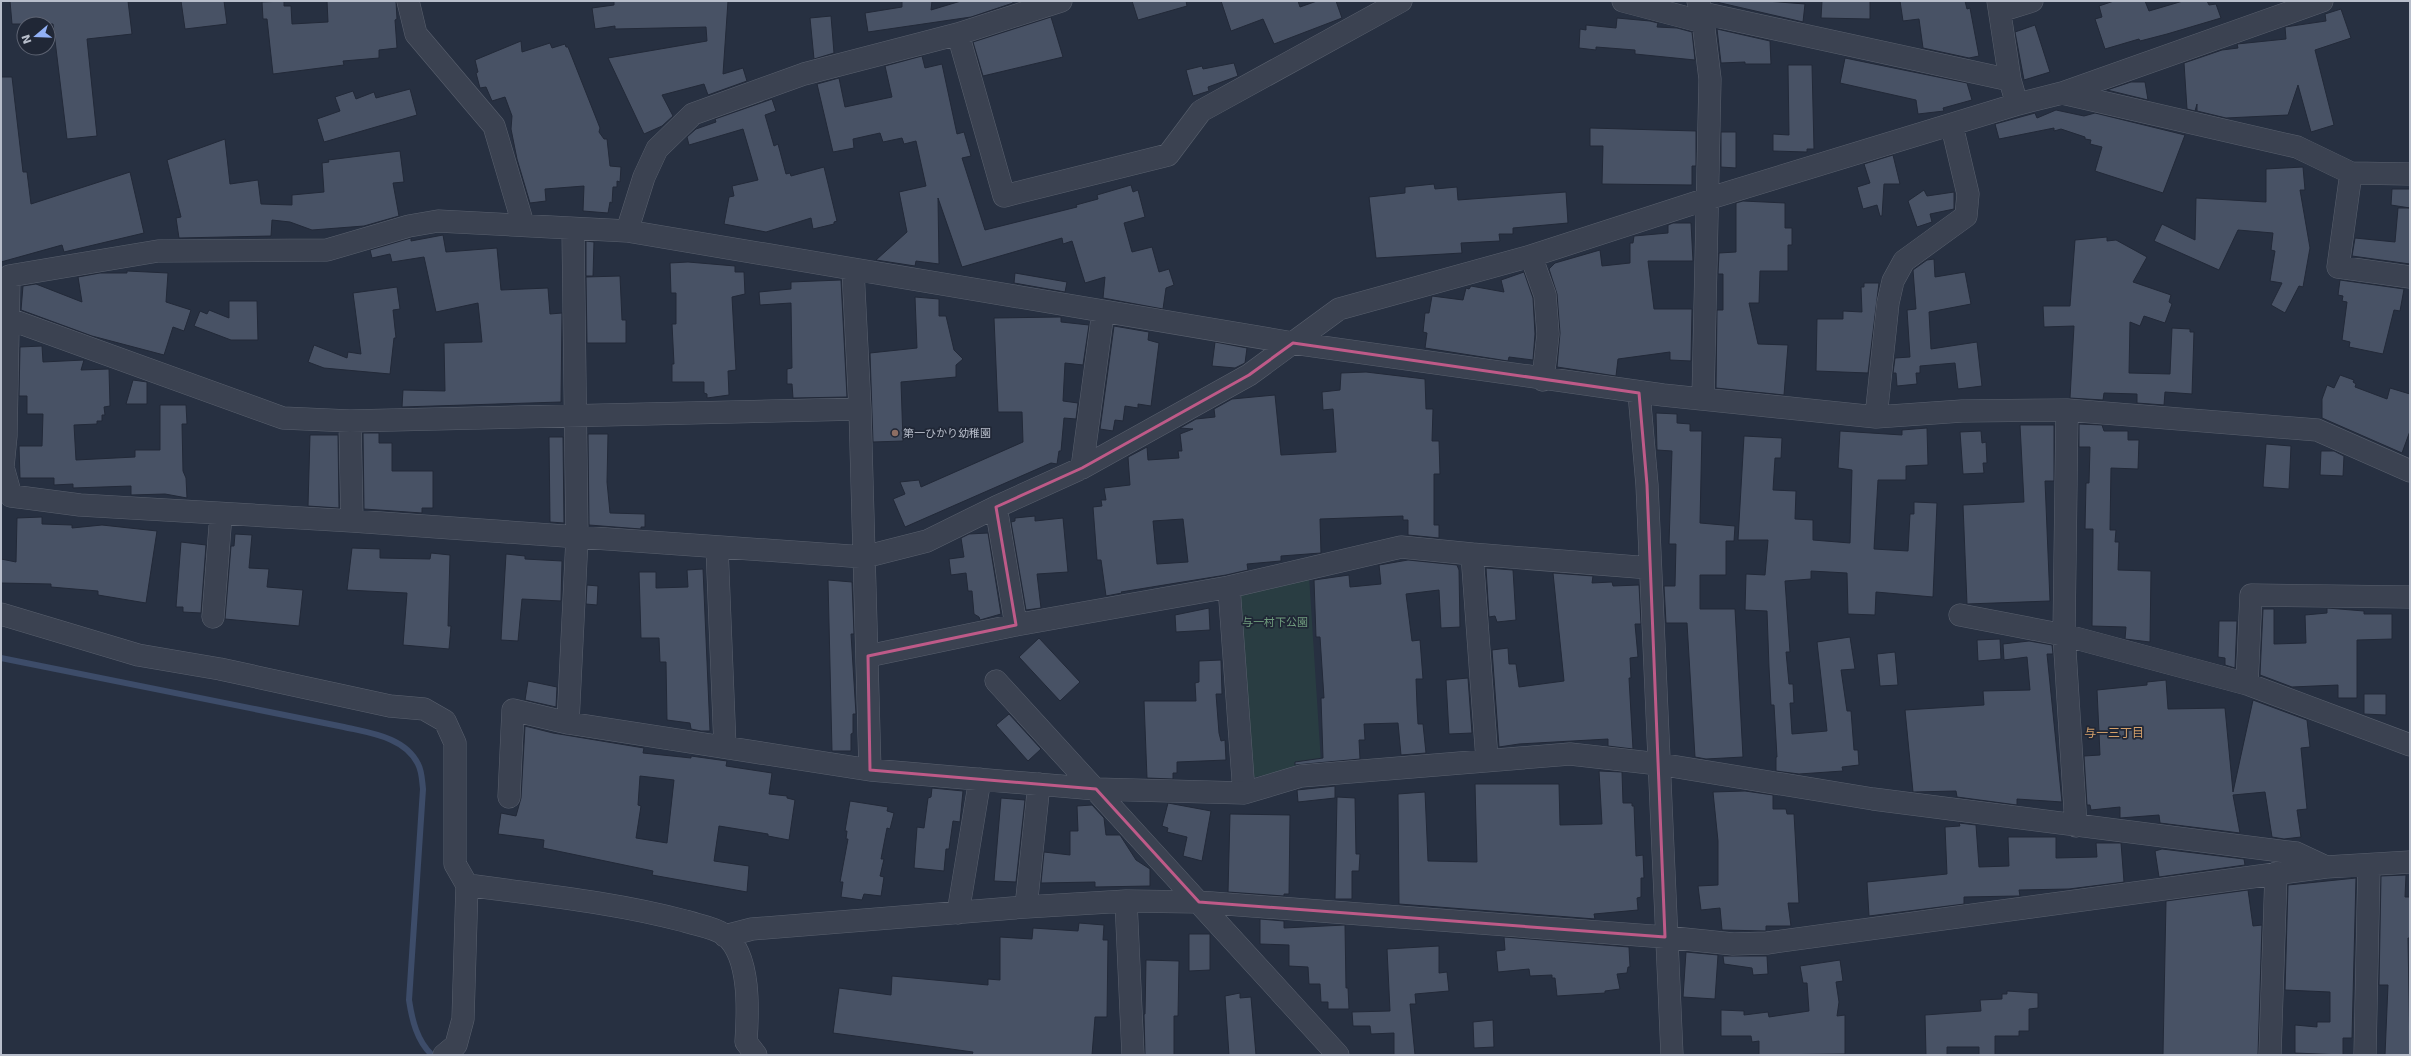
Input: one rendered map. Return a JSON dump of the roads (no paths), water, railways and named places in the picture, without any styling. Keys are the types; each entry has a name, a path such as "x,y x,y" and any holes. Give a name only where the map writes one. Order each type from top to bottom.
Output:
{"street":[{"path":"408,1 416,34 494,126 523,224"},
{"path":"627,231 644,177 656,150 693,114 804,74 958,34 1061,1"},
{"path":"958,34 1004,196 1168,155 1201,111 1401,1"},
{"path":"1623,1 1701,12 2010,80"},
{"path":"2018,104 2010,80 1999,6 2032,1"},
{"path":"2322,1 2062,93 2018,104 1952,126 1707,199 1531,256 1339,309 1294,343 1249,375 1082,468 996,507 927,541 864,557 352,521 80,505 11,496 3,467 6,436 9,319 5,275 158,251 327,250 409,226 438,221 523,224 573,229 627,231 853,270 915,278 1103,312 1294,343 1639,393 1876,417 1962,411 2067,410 2317,430 2410,471"},
{"path":"1701,12 1710,79 1703,399"},
{"path":"2062,93 2297,147 2351,173 2410,174"},
{"path":"1876,417 1888,303 1893,281 1904,262 1966,216 1968,194 1952,126"},
{"path":"2351,173 2338,267 2410,277"},
{"path":"568,723 577,538 573,229"},
{"path":"1531,256 1545,295 1548,334 1543,380"},
{"path":"853,270 860,409 870,770"},
{"path":"1082,468 1103,312"},
{"path":"9,319 283,418 350,421 860,409"},
{"path":"1639,393 1647,485 1665,937 1672,1055"},
{"path":"2067,410 2064,635 2076,826"},
{"path":"350,421 352,521"},
{"path":"996,507 1016,625"},
{"path":"213,617 222,514"},
{"path":"717,547 725,747"},
{"path":"868,656 1016,625 1229,588 1401,548 1650,568"},
{"path":"1472,554 1487,760"},
{"path":"1229,588 1244,792"},
{"path":"2247,684 2251,595 2410,597"},
{"path":"1,614 138,655 220,669 390,706 424,709 445,721 455,744 454,864 467,885 463,1019 450,1050"},
{"path":"1960,615 2064,635 2247,684 2410,745"},
{"path":"996,681 1338,1055"},
{"path":"509,796 513,710 568,723 870,770 1096,789 1244,792 1301,776 1570,754 1659,764 1872,799 2296,853 2326,867"},
{"path":"958,913 980,779"},
{"path":"1026,907 1040,784"},
{"path":"725,936 752,929 1026,907 1126,901 1199,902 1665,937 1733,944 1767,943 2276,873 2326,867 2410,862"},
{"path":"2365,1055 2369,865"},
{"path":"2270,1055 2276,873"},
{"path":"467,885 639,909 712,929 725,936 740,957 747,1002 746,1042 756,1055"},
{"path":"1126,901 1133,1055"}],"waterway":[{"path":"1,658 344,727 375,734 396,742 405,748 412,755 419,767 422,776 423,789 409,1000 416,1030 422,1043 432,1055"}],"place":[{"name":"第一ひかり幼稚園","path":"895,433"}],"district":[{"name":"与一三丁目","path":"2114,733"}],"park label":[{"name":"与一村下公園","path":"1275,622"}]}
